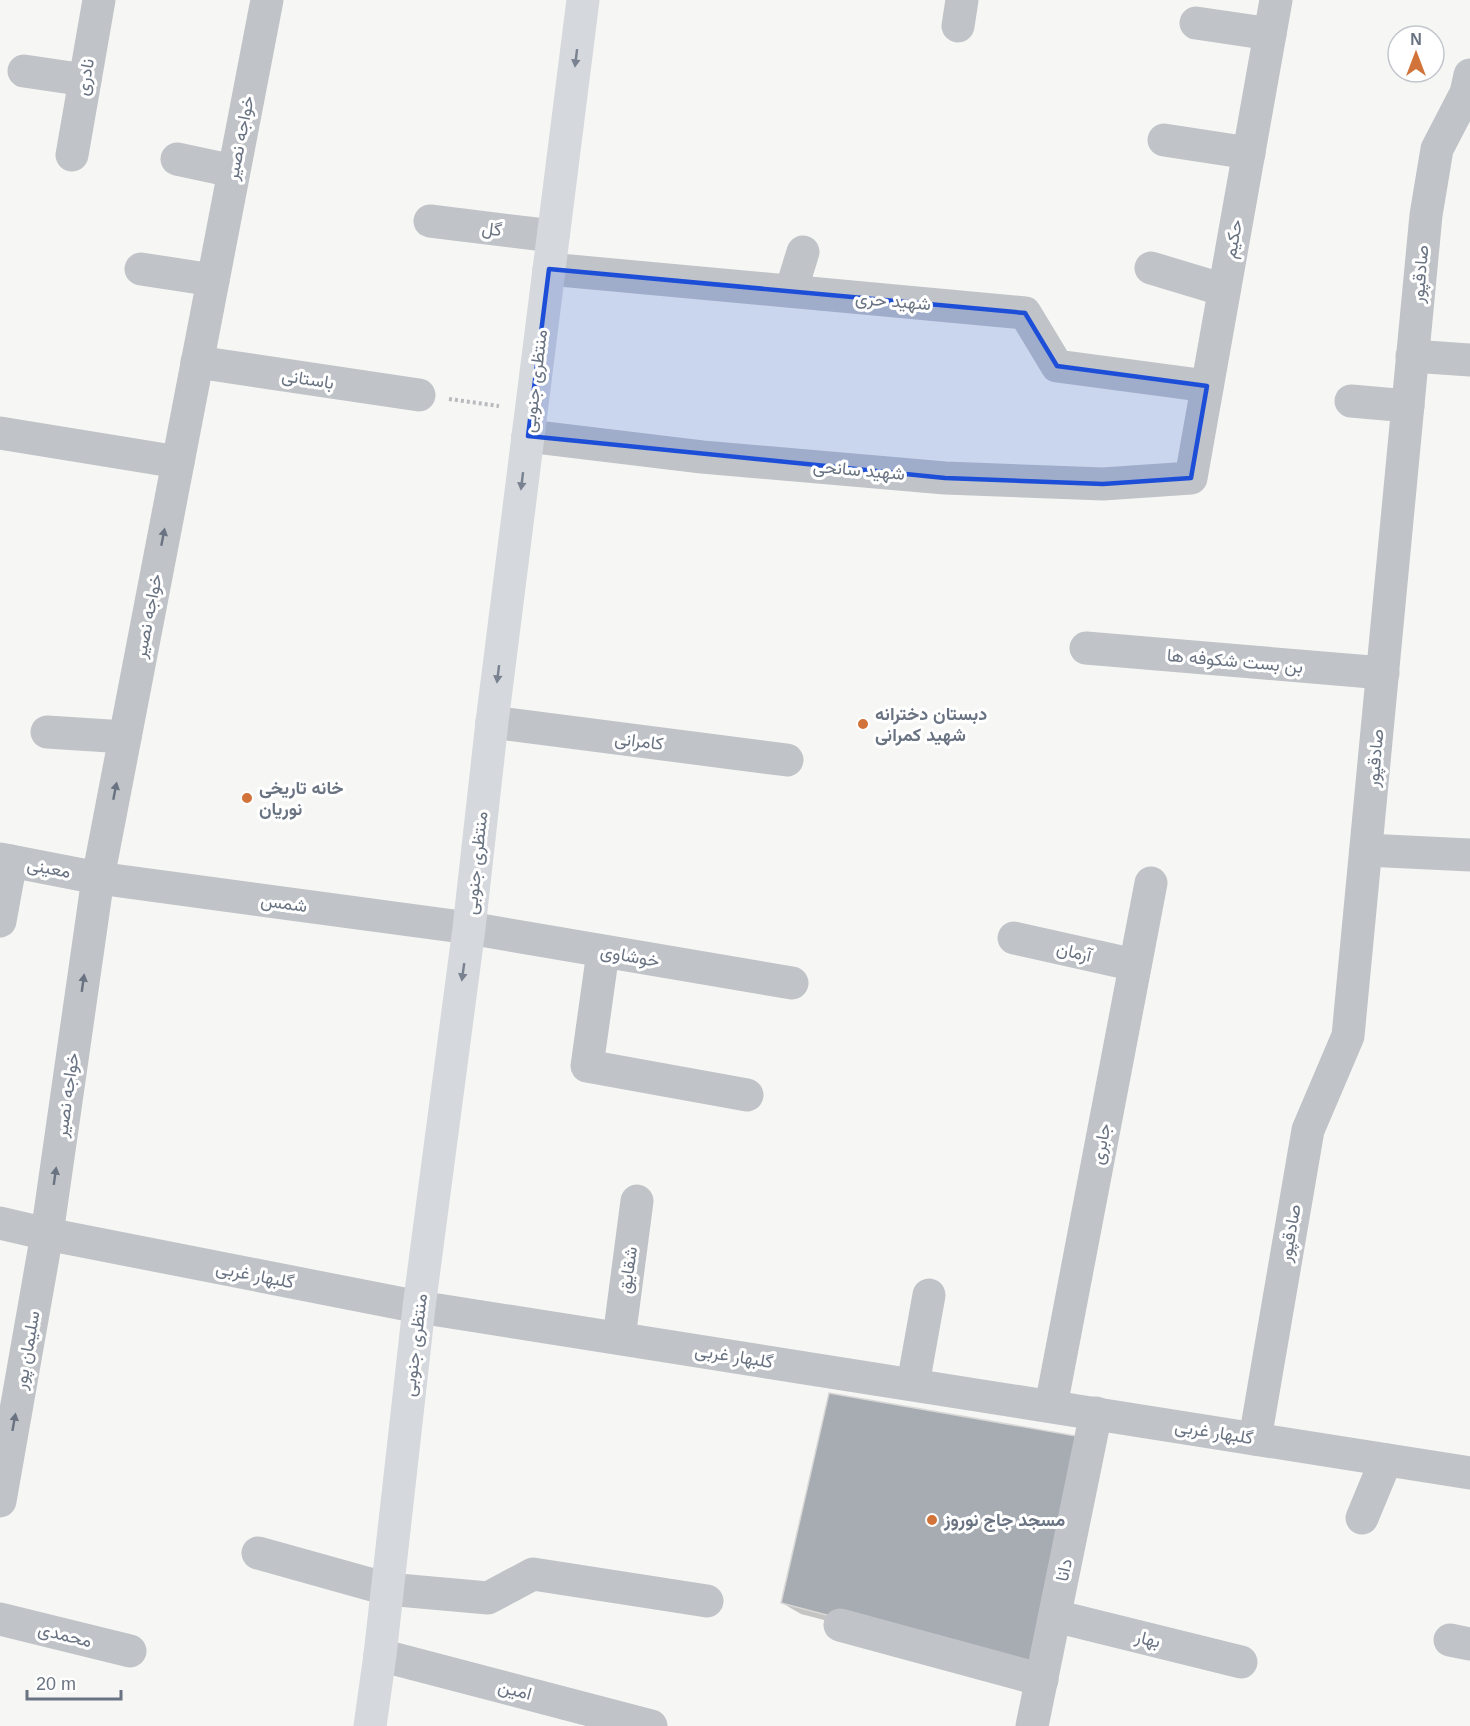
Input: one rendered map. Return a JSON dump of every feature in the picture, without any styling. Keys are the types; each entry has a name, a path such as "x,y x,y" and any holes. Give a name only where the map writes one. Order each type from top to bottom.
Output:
{"main road":[{"name":"منتظری جنوبی","path":"370,1726 418,1307 469,928 492,722 583,0"}],"street":[{"name":"نادری","path":"72,155 99,0"},
{"name":"خواجه نصیر","path":"47,1234 98,878 267,0"},
{"name":"حکیم","path":"1191,478 1276,0"},
{"path":"1196,23 1270,34"},
{"path":"24,71 85,80"},
{"name":"صادقپور","path":"1256,1438 1308,1130 1348,1036 1426,215 1437,149 1469,87"},
{"path":"1164,140 1249,153"},
{"path":"177,159 234,171"},
{"name":"گل","path":"430,221 553,236"},
{"path":"791,291 803,252"},
{"path":"1151,268 1224,290"},
{"path":"141,269 213,280"},
{"name":"شهید حری","path":"549,269 1025,313 1057,366 1207,386"},
{"path":"1412,356 1470,360"},
{"name":"باستانی","path":"197,362 419,395"},
{"path":"1351,401 1408,406"},
{"name":"شهید سانحی","path":"529,423 702,457 945,478 1102,484 1191,478"},
{"path":"0,433 178,462"},
{"name":"بن بست شکوفه ها","path":"1086,648 1383,673"},
{"name":"کامرانی","path":"492,722 787,760"},
{"path":"47,732 125,737"},
{"path":"1366,850 1470,855"},
{"path":"0,921 5,860"},
{"name":"معینی","path":"5,860 98,878"},
{"name":"شمس","path":"98,878 469,928"},
{"name":"جابری","path":"1051,1406 1151,883"},
{"name":"خوشاوی","path":"469,928 792,983"},
{"name":"آرمان","path":"1014,938 1135,965"},
{"path":"603,952 587,1066 747,1095"},
{"name":"شقایق","path":"619,1338 638,1201"},
{"name":"گلبهار غربی","path":"0,1223 418,1307 1470,1473"},
{"name":"سلیمان پور","path":"0,1500 47,1234"},
{"path":"913,1384 929,1295"},
{"name":"دانا","path":"1032,1726 1096,1413"},
{"path":"1362,1518 1386,1460"},
{"path":"258,1553 387,1589 488,1598 533,1574 707,1601"},
{"name":"بهار","path":"1055,1616 1241,1662"},
{"name":"محمدی","path":"0,1619 130,1651"},
{"path":"840,1624 1042,1680"},
{"name":"امین","path":"380,1654 651,1726"}],"path":[{"path":"419,395 529,423"}],"highlighted area":[{"path":"549,269 1025,313 1057,366 1207,386 1191,478 1103,484 945,478 528,436"}],"building":[{"name":"مسجد جاج نوروز","path":"829,1393 1082,1437 1032,1669 781,1603"}],"place":[{"name":"دبستان دخترانه شهید کمرانی","path":"863,724"},
{"name":"خانه تاریخی نوریان","path":"247,798"},
{"name":"مسجد جاج نوروز","path":"932,1520"}]}
